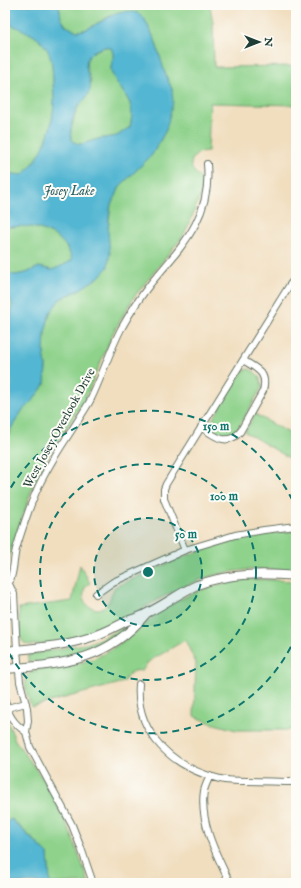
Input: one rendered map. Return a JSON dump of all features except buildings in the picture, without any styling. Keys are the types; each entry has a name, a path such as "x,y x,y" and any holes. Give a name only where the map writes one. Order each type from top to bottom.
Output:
{"street":[{"name":"West Josey Overlook Drive","path":"26,732 28,721 26,703 18,668 14,594 7,586 23,527 46,470 92,397 112,349 129,314 150,284 180,250 195,226 208,189 207,164"},
{"path":"185,550 164,499 164,489 201,427 296,277"},
{"path":"201,427 218,438 224,439 235,437 240,432 263,391 265,384 262,373 243,360"},
{"path":"96,594 113,582 185,550 235,535 296,526"},
{"path":"5,651 79,641 99,635 128,620 146,614 180,593 215,580 232,576 253,574 296,576"},
{"path":"5,614 14,615"},
{"path":"5,669 66,662 98,652 124,637 146,614"},
{"path":"139,684 138,697 140,710 150,731 162,749 182,765 221,779 296,782"},
{"path":"5,701 10,716 16,725 26,732 30,747 72,825 93,883"},
{"path":"7,708 26,703"},
{"path":"210,776 204,790 204,806 208,834 230,883"}],"green space":[{"path":"59,5 210,5 213,23 214,67 296,66 296,105 210,103 208,151 197,154 191,162 192,168 202,180 203,188 190,222 183,236 134,297 113,333 86,397 44,463 33,486 5,569 5,445 10,430 22,411 34,399 45,384 45,332 50,313 60,299 77,291 99,277 108,231 111,204 120,186 152,155 166,130 172,89 165,73 155,40 144,18 138,13 116,14 90,28 76,31 70,29 64,23 60,14"},
{"path":"5,22 36,37 47,49 51,57 52,66 54,109 50,130 42,150 30,167 22,175 5,173"},
{"path":"105,47 111,48 113,56 111,66 112,73 130,104 132,113 130,127 117,136 77,144 72,140 70,132 77,109 86,98 91,80 86,63 87,59 93,52"},
{"path":"5,227 32,227 48,232 63,243 72,260 65,265 52,270 39,267 26,273 15,275 5,273"},
{"path":"5,294 11,300 12,312 8,325 5,326"},
{"path":"249,369 255,372 258,376 262,387 236,432 230,435 224,435 213,430 211,424 212,420 242,372"},
{"path":"255,414 296,437 296,462 245,432"},
{"path":"296,531 296,571 255,570 235,571 215,575 174,591 106,629 53,643 32,645 23,642 20,637 19,608 72,601 80,565 90,583 85,587 84,600 90,607 100,609 107,604 115,587 183,557 235,540 264,534"},
{"path":"252,579 296,581 296,730 236,730 211,723 194,716 196,663 185,640 148,662 142,671 131,673 124,682 31,707 25,684 27,676 33,671 59,668 95,658 118,645 175,602 199,591 225,583"},
{"path":"130,624 131,627 109,642 83,654 69,659 55,661 28,661 28,656 32,654 89,643"},
{"path":"5,715 15,740 45,782 57,804 72,836 89,883 50,883 48,854 12,819 5,823"}],"water":[{"name":"Josey Lake","path":"5,5 59,5 61,18 66,26 77,31 85,30 115,14 129,11 138,13 144,18 155,40 165,73 172,89 173,102 166,130 152,155 120,186 111,204 108,231 110,253 108,267 99,277 77,291 60,299 50,313 45,332 45,384 34,399 22,411 10,430 5,445 5,326 8,325 12,312 12,304 9,297 5,294 5,273 15,275 26,273 39,267 52,270 65,265 72,260 63,243 48,232 32,227 5,227 5,173 22,175 30,168 42,150 50,130 54,109 54,98 52,62 47,49 36,37 5,22","holes":["105,47 111,48 113,56 111,66 112,73 128,99 131,108 132,113 130,127 117,136 77,144 72,140 72,124 77,108 86,98 91,86 86,62 89,56 95,51"]},
{"path":"11,819 48,854 50,883 5,883 5,823"}]}
